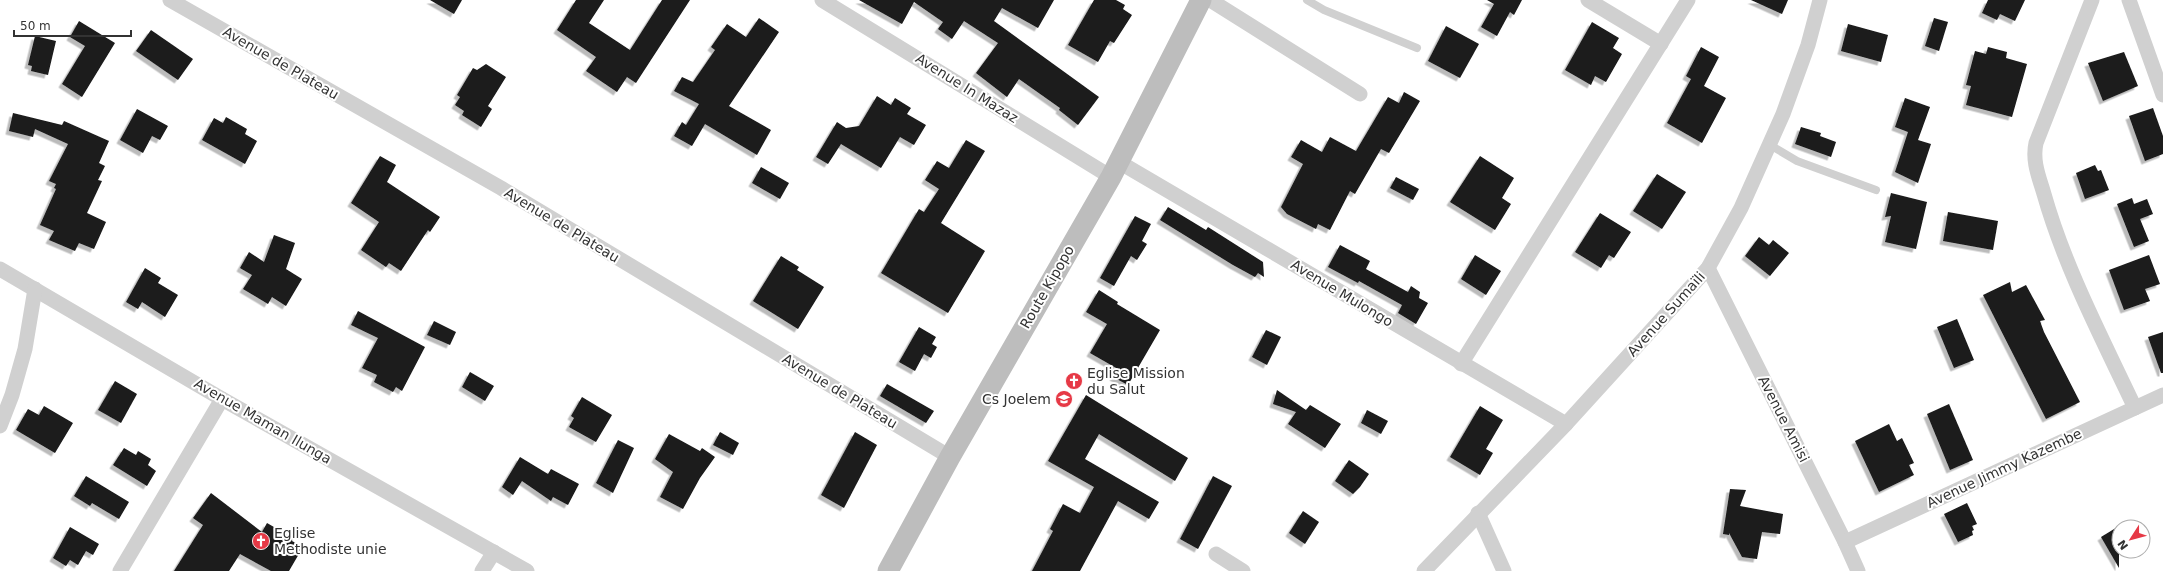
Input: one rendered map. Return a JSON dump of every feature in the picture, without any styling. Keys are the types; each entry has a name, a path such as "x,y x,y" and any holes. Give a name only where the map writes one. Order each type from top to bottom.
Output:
{"main road":[{"name":"Route Kipopo","path":"888,571 950,457 1115,169 1201,0"}],"street":[{"name":"Avenue de Plateau","path":"170,0 501,188 950,457"},
{"path":"1210,0 1360,94"},
{"path":"1588,0 1662,44"},
{"path":"1461,364 1662,44 1688,0"},
{"name":"Avenue Sumaïli","path":"1424,571 1478,513 1566,424 1708,268 1741,208 1770,145 1808,45 1820,0"},
{"path":"2092,0 2036,143 2034,162 2053,226 2078,286 2135,408"},
{"path":"2129,0 2163,95"},
{"name":"Avenue In Mazaz","path":"829,2 1115,169"},
{"name":"Avenue Mulongo","path":"1115,169 1566,424"},
{"name":"Avenue Amisi","path":"1708,268 1845,542 1858,571"},
{"name":"Avenue Maman Ilunga","path":"0,269 222,399 527,571"},
{"path":"0,426 12,396 25,349 35,289"},
{"name":"Avenue Jimmy Kazembe","path":"1845,542 2163,395"},
{"path":"120,571 222,399"},
{"path":"1478,513 1504,571"},
{"path":"482,571 494,552"},
{"path":"1216,554 1243,571"}],"lane":[{"path":"1307,0 1324,10 1417,48"},
{"path":"1770,145 1797,161 1876,190"}],"building":[{"path":"430,0 462,0 454,14"},
{"path":"576,0 604,0 589,23 630,50 662,0 690,0 636,83 627,77 617,92 586,71 596,57 557,30"},
{"path":"859,0 1054,0 1038,28 1002,8 994,21 1099,97 1078,125 1059,110 1060,108 1019,79 1007,97 976,73 998,43 964,21 952,39 938,29 943,22 914,2 902,24"},
{"path":"1094,0 1116,0 1125,5 1123,9 1132,15 1114,43 1110,41 1098,62 1068,45"},
{"path":"1487,0 1522,0 1514,15 1510,12 1497,36 1481,27 1494,4"},
{"path":"1751,0 1788,0 1782,14"},
{"path":"1988,0 2025,0 2015,21 2000,14 1997,20 1982,13"},
{"path":"759,18 779,32 729,106 771,130 757,155 705,124 692,146 674,136 682,122 686,125 699,104 674,91 682,77 693,82 715,50 711,47 727,24 746,37"},
{"path":"1934,18 1948,22 1939,51 1925,46"},
{"path":"79,21 115,43 82,97 62,84 85,46 70,37"},
{"path":"1592,22 1619,38 1613,48 1622,54 1606,82 1595,76 1591,85 1565,70"},
{"path":"1848,24 1888,35 1881,62 1841,51"},
{"path":"1446,26 1479,44 1460,78 1428,61"},
{"path":"151,30 193,59 178,80 136,51"},
{"path":"35,36 56,41 48,75 31,71 32,66 28,65"},
{"path":"1701,47 1719,57 1704,86 1726,98 1702,143 1667,123 1691,79 1686,76"},
{"path":"1988,47 2007,52 2006,58 2027,64 2012,117 1966,105 1971,86 1966,85 1975,51 1986,54"},
{"path":"2124,52 2138,86 2103,101 2088,63"},
{"path":"486,64 506,77 488,106 492,109 481,127 462,115 464,111 455,105 460,97 457,95 473,68 477,70"},
{"path":"1404,92 1420,101 1389,153 1381,149 1355,194 1350,191 1330,230 1318,224 1316,229 1287,214 1281,207 1303,164 1291,157 1301,140 1322,152 1330,137 1356,151 1388,97 1399,103"},
{"path":"877,96 891,105 895,98 911,108 907,114 926,125 914,145 900,137 881,168 841,144 828,164 816,157 837,122 846,128 859,126"},
{"path":"1905,98 1930,107 1918,140 1931,144 1918,183 1895,172 1908,132 1895,127"},
{"path":"2153,108 2163,136 2163,154 2145,161 2129,116"},
{"path":"137,109 168,126 160,140 152,136 143,153 120,140"},
{"path":"13,113 62,125 64,121 109,141 99,163 105,166 98,180 102,181 87,213 106,222 94,249 79,243 75,251 49,240 54,231 40,225 56,189 54,188 56,184 49,181 68,144 35,129 33,137 9,131"},
{"path":"226,117 247,129 245,134 257,141 245,164 202,140 214,118 223,123"},
{"path":"1801,127 1821,133 1820,136 1836,142 1831,157 1795,144"},
{"path":"966,140 985,151 941,223 985,251 948,313 881,273 919,209 924,212 939,189 925,180 937,161 949,168"},
{"path":"380,156 396,165 387,182 440,217 430,232 428,230 401,271 389,263 386,267 361,250 379,222 351,203"},
{"path":"1480,156 1514,178 1502,198 1511,204 1495,230 1450,202"},
{"path":"2095,165 2098,171 2101,170 2109,190 2085,199 2076,173"},
{"path":"761,167 789,183 780,199 752,183"},
{"path":"1657,174 1686,192 1662,229 1633,211"},
{"path":"1396,177 1419,189 1413,200 1390,188"},
{"path":"1891,193 1927,202 1916,249 1885,242 1891,216 1885,217"},
{"path":"2132,198 2134,204 2147,199 2153,214 2140,219 2149,241 2134,247 2117,204"},
{"path":"1168,207 1206,230 1208,227 1263,262 1264,277 1258,273 1255,277 1233,265 1160,220"},
{"path":"1948,212 1998,221 1993,250 1943,241"},
{"path":"1600,213 1631,232 1614,258 1609,255 1601,268 1575,252"},
{"path":"1135,216 1151,224 1142,241 1147,244 1137,260 1131,256 1114,286 1100,278"},
{"path":"274,235 295,243 286,269 302,279 286,306 272,297 268,304 243,289 252,275 240,268 249,252 264,262"},
{"path":"1759,237 1769,245 1773,240 1789,253 1770,276 1745,256"},
{"path":"1340,245 1370,261 1366,269 1408,292 1411,286 1420,292 1419,298 1428,303 1416,324 1398,313 1402,305 1359,281 1358,283 1328,267"},
{"path":"1475,255 1501,271 1486,295 1461,279"},
{"path":"2149,255 2160,284 2145,289 2150,301 2124,310 2109,270"},
{"path":"781,256 799,267 797,270 824,287 798,329 753,301"},
{"path":"145,268 161,278 158,283 178,295 165,317 142,302 138,309 126,302"},
{"path":"2010,282 2012,292 2026,285 2045,320 2040,321 2044,332 2080,402 2046,419 1983,295"},
{"path":"1099,290 1118,302 1117,304 1160,330 1128,385 1113,377 1118,369 1090,353 1107,324 1086,312"},
{"path":"358,311 425,347 402,391 396,387 393,392 374,382 377,375 362,368 378,338 351,325"},
{"path":"1957,319 1974,360 1954,368 1937,327"},
{"path":"434,321 456,332 450,345 427,335"},
{"path":"919,327 936,337 932,344 937,347 931,358 924,354 915,371 899,362"},
{"path":"1266,330 1281,337 1267,365 1252,357"},
{"path":"2163,332 2163,373 2161,373 2148,337"},
{"path":"470,372 494,386 485,401 462,387"},
{"path":"115,381 137,394 121,423 98,410"},
{"path":"887,384 934,411 926,423 880,396"},
{"path":"1277,390 1306,410 1310,405 1341,424 1325,448 1288,424 1296,412 1273,404"},
{"path":"1086,395 1188,458 1175,481 1099,434 1085,459 1159,502 1149,519 1118,501 1080,571 1032,571 1053,531 1050,529 1063,504 1080,513 1094,487 1048,461"},
{"path":"582,397 612,415 596,442 569,427 574,418 571,416"},
{"path":"1949,404 1973,460 1950,470 1927,414"},
{"path":"44,406 73,423 55,453 16,430 28,409 39,415"},
{"path":"1480,406 1503,420 1486,449 1493,453 1480,475 1450,457"},
{"path":"1367,410 1388,421 1381,434 1361,423"},
{"path":"1889,424 1897,441 1902,438 1914,463 1909,465 1914,475 1879,492 1855,441"},
{"path":"720,432 739,443 733,455 713,445"},
{"path":"855,432 877,445 844,508 821,495"},
{"path":"669,434 700,451 702,448 715,457 700,478 683,509 660,497 673,472 655,459"},
{"path":"618,440 634,448 613,493 596,483"},
{"path":"124,448 136,455 138,451 151,459 148,465 156,471 147,486 113,465"},
{"path":"520,457 548,474 551,469 579,484 568,505 553,497 551,501 522,481 513,495 502,487"},
{"path":"1349,460 1369,474 1353,494 1335,481"},
{"path":"86,476 129,502 119,519 92,503 90,506 74,496"},
{"path":"1213,476 1232,486 1198,549 1180,539"},
{"path":"1730,489 1746,490 1740,506 1783,514 1780,534 1762,532 1757,559 1742,557 1729,533 1729,535 1723,534"},
{"path":"211,493 262,532 267,523 293,538 292,541 303,547 289,571 271,571 240,554 229,571 174,571 203,525 193,518"},
{"path":"1967,503 1977,524 1972,526 1974,530 1972,531 1973,535 1958,542 1944,514"},
{"path":"1303,511 1319,522 1305,544 1289,533"},
{"path":"70,527 99,544 93,555 86,551 78,565 70,560 66,566 53,558"},
{"path":"2111,531 2111,554 2101,537"},
{"path":"2114,559 2119,559 2119,568"}],"place":[{"name":"Eglise Mission du Salut","path":"1074,381"},
{"name":"Cs Joelem","path":"1064,399"},
{"name":"Eglise Methodiste unie","path":"261,541"}]}
